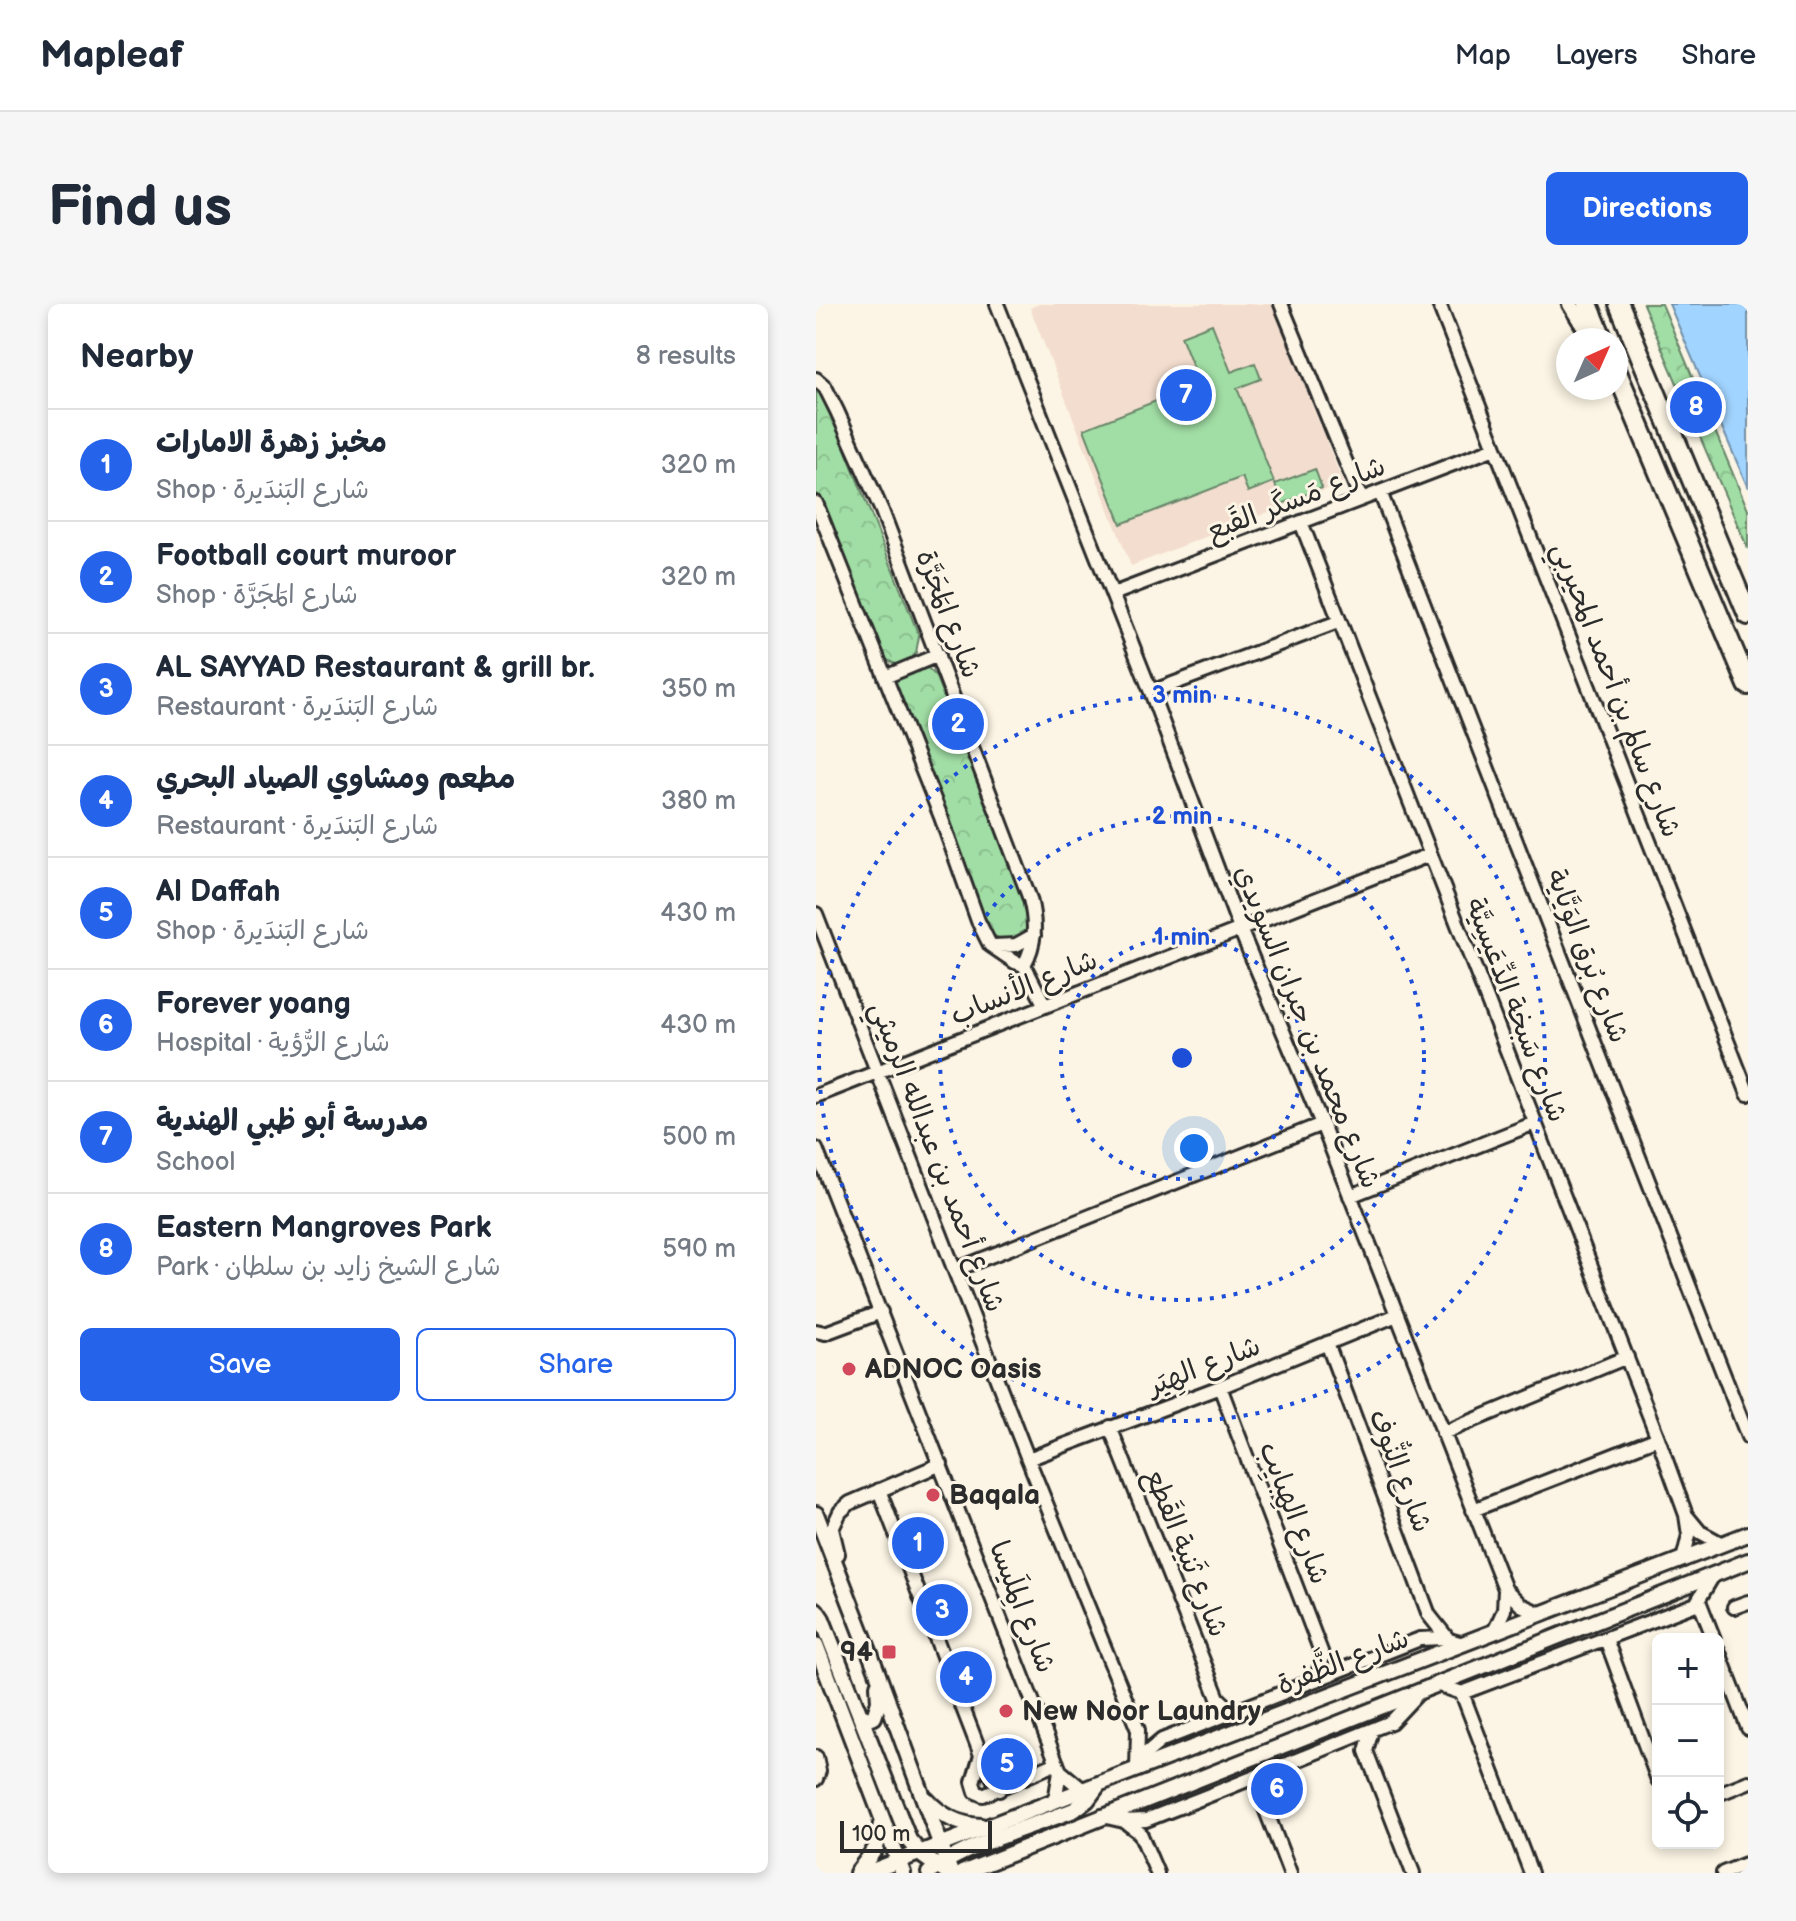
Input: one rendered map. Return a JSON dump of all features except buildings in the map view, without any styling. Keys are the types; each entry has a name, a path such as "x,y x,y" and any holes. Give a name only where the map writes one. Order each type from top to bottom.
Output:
{"highway":[{"path":"1588,304 1598,328"},
{"path":"1619,304 1748,615"},
{"path":"1628,399 1748,685"}],"main road":[{"path":"1570,304 1585,328"},
{"path":"816,1514 940,1845 926,1867"},
{"name":"شارع الظَّفرة","path":"867,1873 926,1867 940,1845 989,1825 1098,1784 1138,1765 1748,1534"},
{"name":"شارع الظَّفرة","path":"962,1873 1748,1561"},
{"path":"816,1610 909,1840 926,1867"},
{"path":"816,1645 882,1820 926,1867"},
{"path":"861,1716 868,1719 877,1712 876,1669"},
{"path":"926,1867 1074,1810 1087,1800 1098,1784"},
{"path":"920,1790 940,1813 953,1821 989,1825"},
{"path":"857,1873 876,1848 882,1820"},
{"path":"988,1873 999,1859"}],"street":[{"name":"شارع محمد بن جبران السويدي","path":"997,304 1113,594 1240,929 1322,1124 1505,1589"},
{"path":"1281,304 1361,499"},
{"name":"شارع سالم بن أحمد المحيربي","path":"1439,304 1748,1094"},
{"name":"شارع المَجَرَّة","path":"816,380 825,387 882,511 1030,899 1035,919 1034,935 1024,965"},
{"name":"شارع مَسكَر القَبع","path":"1113,594 1495,448"},
{"name":"شارع بُرق الوَيَّاية","path":"1380,492 1743,1412 1748,1437"},
{"path":"816,503 941,817 978,921 990,945 1024,965 1045,1006"},
{"name":"شارع سَبخة الدِّعَيسِيَّة","path":"1301,522 1658,1438 1686,1515 1689,1535 1683,1560"},
{"path":"1151,692 1338,622"},
{"path":"885,677 938,655"},
{"name":"شارع الأنساب","path":"816,1096 1429,855"},
{"name":"شارع أحمد بن عبدالله الرميثي","path":"816,914 1028,1459 1138,1730 1138,1765"},
{"path":"990,945 1010,947 1034,935"},
{"path":"1350,1196 1535,1123"},
{"path":"955,1270 1322,1124"},
{"name":"شارع المِلَيسا","path":"816,1149 1059,1767 1083,1790"},
{"path":"816,1331 825,1333 881,1312"},
{"name":"شارع الهِيَر","path":"1028,1459 1220,1387 1397,1315"},
{"name":"شارع النُّوف","path":"1327,1343 1429,1615 1448,1639"},
{"path":"1443,1433 1627,1357"},
{"name":"شارع الهِبايِب","path":"1220,1387 1323,1657"},
{"name":"شارع ثَنية القَطع","path":"1110,1427 1218,1698 1233,1712"},
{"path":"1473,1510 1658,1438"},
{"path":"855,1615 832,1529 845,1506 941,1464"},
{"path":"879,1490 981,1755 999,1790"},
{"name":"شارع سَبخة الدِّعَيسِيَّة","path":"1686,1515 1700,1532 1722,1544"},
{"path":"1531,1873 1462,1693 1699,1601 1714,1574"},
{"path":"1505,1589 1521,1605 1541,1614"},
{"path":"1494,1632 1504,1610 1505,1589"},
{"path":"1699,1601 1712,1633"},
{"path":"1734,1607 1748,1602"},
{"path":"1420,1639 1429,1615"},
{"path":"1138,1765 1162,1740 1420,1639 1448,1639 1463,1644"},
{"path":"1606,1639 1657,1777"},
{"path":"1316,1680 1323,1657 1345,1668"},
{"path":"1724,1666 1748,1728"},
{"name":"شارع الظَّفرة","path":"1436,1684 1462,1693"},
{"name":"شارع الظَّفرة","path":"1102,1816 1140,1821 1160,1815 1398,1718 1421,1690"},
{"path":"1208,1722 1218,1698"},
{"path":"1138,1730 1162,1740"},
{"path":"1372,1730 1366,1751 1413,1873"},
{"path":"1346,1740 1366,1751"},
{"path":"981,1755 973,1782 976,1792 983,1795 1059,1767 1055,1801"},
{"path":"816,1757 819,1771 816,1779"},
{"path":"1264,1773 1260,1795 1290,1873"},
{"path":"1724,1792 1748,1782"},
{"path":"1240,1783 1260,1795"},
{"path":"1144,1839 1149,1825 1160,1815"},
{"path":"1124,1821 1136,1828 1144,1839 1157,1873"},
{"path":"1723,1873 1748,1863"}],"shaded area":[{"path":"1039,304 1272,304 1343,483 1131,566 1030,308"}],"green space":[{"path":"1643,304 1662,304 1748,510 1748,549"},
{"path":"1212,324 1231,372 1255,363 1261,379 1237,388 1274,482 1248,492 1242,477 1121,524 1084,429 1200,384 1181,336"},
{"path":"816,391 825,398 919,636 916,653 906,664 895,664 878,655 816,498"},
{"path":"1315,469 1322,488 1282,504 1275,484"},
{"path":"928,668 935,675 1029,914 1026,931 1016,941 1005,941 988,933 894,685 904,674"}],"water":[{"path":"1669,304 1748,304 1748,488"}],"place":[{"name":"مدرسة أبو ظبي الهندية","path":"1186,395"},
{"name":"Eastern Mangroves Park","path":"1696,407"},
{"name":"Football court muroor","path":"958,724"},
{"name":"ADNOC Oasis","path":"849,1369"},
{"name":"Baqala","path":"933,1495"},
{"name":"مخبز زهرة الامارات","path":"918,1543"},
{"name":"AL SAYYAD Restaurant & grill br.","path":"942,1610"},
{"name":"94","path":"889,1652"},
{"name":"مطعم ومشاوي الصياد البحري","path":"966,1677"},
{"name":"New Noor Laundry","path":"1006,1711"},
{"name":"Al Daffah","path":"1007,1764"},
{"name":"Forever yoang","path":"1277,1789"}]}
